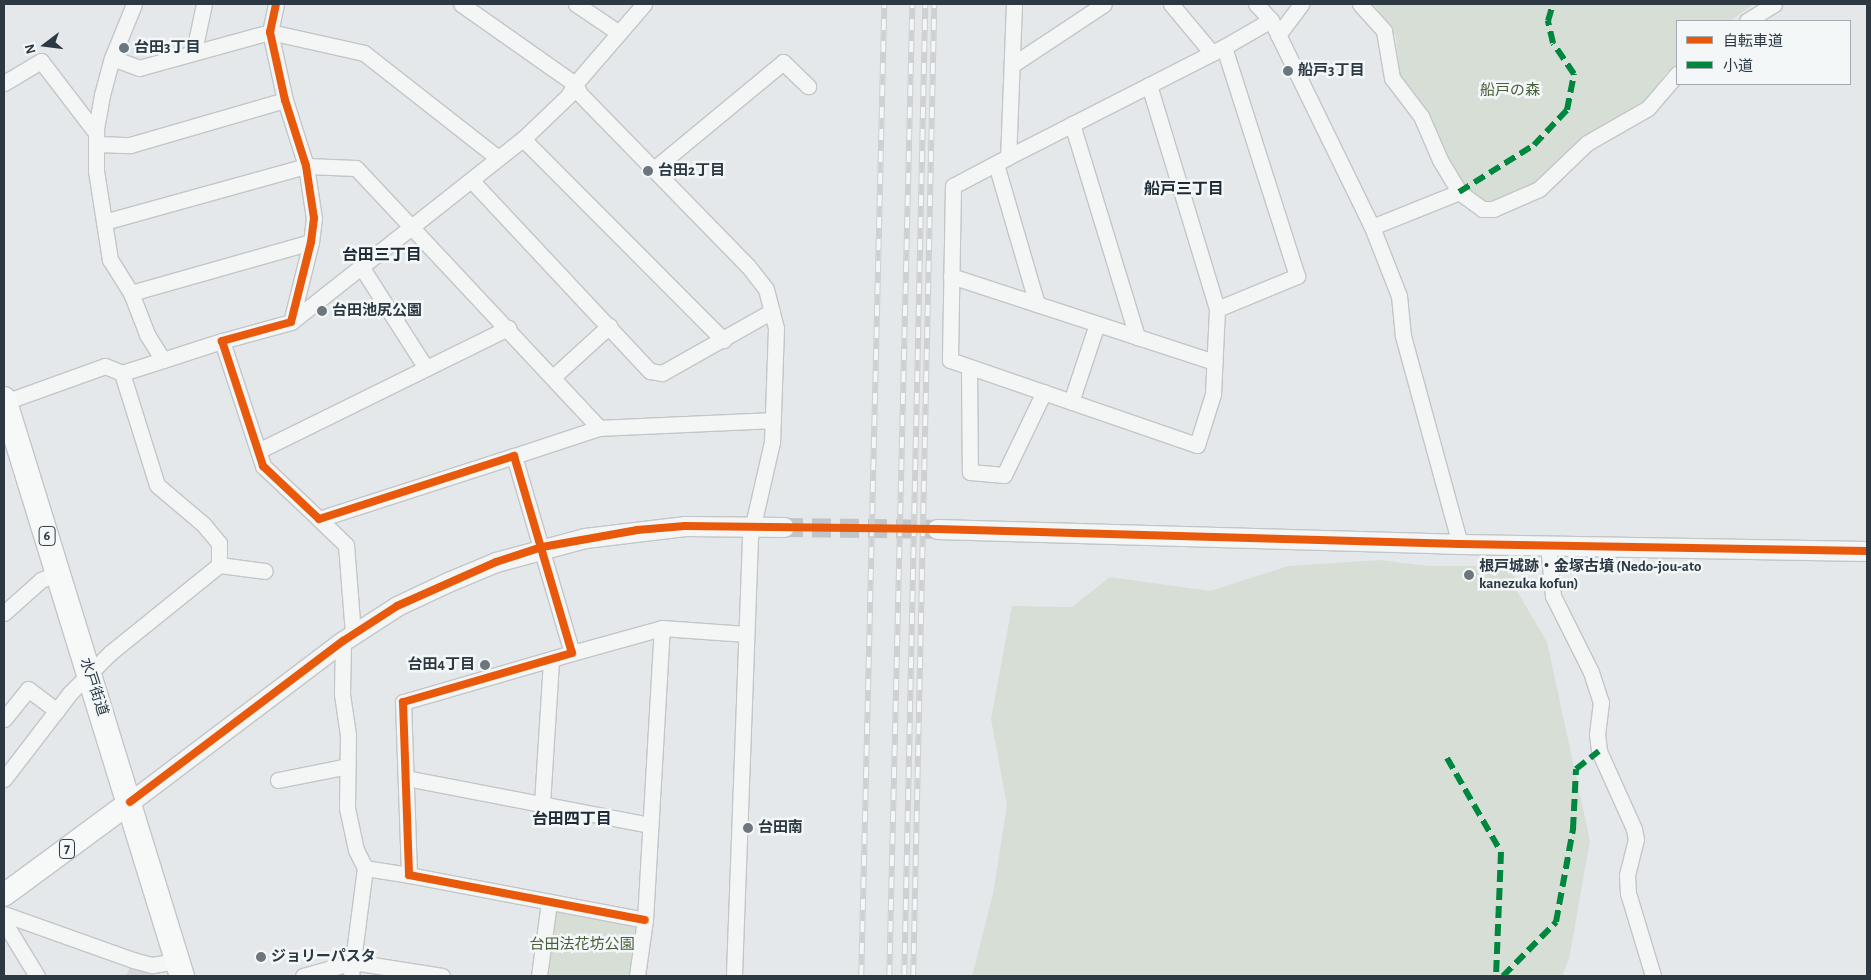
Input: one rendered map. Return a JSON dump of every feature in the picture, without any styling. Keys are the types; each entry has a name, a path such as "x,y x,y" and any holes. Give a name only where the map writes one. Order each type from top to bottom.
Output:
{"highway":[{"name":"水戸街道","path":"4,401 130,802 180,969"}],"main road":[{"name":"7","path":"4,895 130,802"}],"street":[{"path":"134,4 112,58 96,138 96,171 110,260 131,293 147,334 163,360"},
{"path":"194,51 204,4"},
{"path":"276,4 270,32 285,100 306,166 314,218 312,242 291,322"},
{"path":"461,4 480,9 575,84 580,94 655,168 748,266 766,289 776,328 772,442 752,527 746,634 734,976"},
{"path":"576,4 619,33"},
{"path":"4,401 105,366 122,373 222,341 291,322 362,268 523,139 568,96 575,84 644,4"},
{"path":"1014,4 1012,65 1002,160 1037,304"},
{"path":"1012,65 1104,4"},
{"path":"1171,4 1218,50 1297,276 1216,309"},
{"path":"1256,4 1271,20 1372,227 1399,296 1403,336 1460,544"},
{"path":"1278,35 1301,4"},
{"path":"1360,4 1384,31 1392,78 1422,116 1440,160 1459,192 1482,209 1493,209 1539,189 1587,143 1648,108 1676,75"},
{"path":"1749,20 1774,4"},
{"path":"1149,85 1216,309 1213,394 1197,445 950,360 953,186 1072,124 1218,50 1271,20"},
{"path":"112,58 139,68 194,51 270,32 364,53 498,158"},
{"path":"4,83 41,61 96,138 130,145 285,100"},
{"path":"655,168 783,62 808,86"},
{"path":"1072,124 1137,337"},
{"path":"523,139 723,340"},
{"path":"104,222 306,166 356,168 413,226 599,428"},
{"path":"472,181 650,371 662,373 772,311"},
{"path":"1372,227 1459,192"},
{"path":"131,293 312,242"},
{"path":"362,268 426,368"},
{"path":"952,276 1214,362"},
{"path":"1072,402 1097,324"},
{"path":"554,377 609,326"},
{"path":"258,451 508,328"},
{"path":"222,341 263,466 346,545 348,638 342,694 348,766 347,808 356,850 364,868 352,969"},
{"path":"969,366 970,472 1004,475 1044,392"},
{"path":"122,373 157,485 203,524 218,543 219,565"},
{"path":"320,519 599,428 773,420"},
{"path":"514,456 572,652"},
{"path":"130,802 348,638 396,606 448,582 542,547 637,530 685,526 784,527"},
{"path":"938,529 1460,544 1867,551"},
{"path":"1548,545 1550,588 1591,672 1601,702 1597,734 1599,751 1636,838 1627,875 1628,893 1653,976"},
{"path":"4,779 57,711 117,647 219,565 265,571"},
{"path":"4,614 40,580 58,573"},
{"path":"409,875 403,702 572,652 662,628 746,634"},
{"path":"637,976 645,920 662,628"},
{"path":"542,804 551,659"},
{"path":"4,719 28,689 57,711"},
{"path":"278,780 348,766"},
{"path":"406,778 651,824"},
{"path":"364,868 645,920"},
{"path":"539,976 549,902"},
{"path":"4,914 133,960 180,969"},
{"path":"4,922 37,976"},
{"path":"303,976 352,969 442,976"}],"shaded area":[{"path":"132,962 151,968 155,976 126,976"}],"green space":[{"name":"船戸の森","path":"1374,4 1754,4 1731,20 1676,20 1676,66 1665,74 1644,105 1537,185 1497,203 1481,202 1461,188 1399,75 1396,37"},
{"path":"1380,560 1428,566 1514,566 1517,591 1547,642 1590,841 1569,959 1562,976 972,976 993,894 1007,805 991,719 1012,606 1072,607 1110,577 1210,591 1288,566"},
{"name":"台田法花坊公園","path":"560,910 634,924 637,930 630,976 545,976 556,914"}],"tunnel":[{"path":"784,527 937,529"}],"railway":[{"path":"861,976 884,4"},
{"path":"889,976 912,4"},
{"path":"904,976 925,4"},
{"path":"913,976 934,4"}],"marked path":[{"path":"1459,192 1534,145 1567,110 1574,74 1553,43 1548,21 1553,4"},
{"path":"1503,976 1556,922 1573,829 1576,769 1599,751"},
{"path":"1447,758 1501,852 1496,976"}],"cycle path":[{"path":"276,4 270,32 285,100 306,166 314,218 311,242 291,322 222,341 263,466 319,519 514,456 572,653 403,702 409,875 645,920"},
{"path":"130,802 343,641 397,606 496,562 542,547 637,530 685,526 937,529 1460,544 1867,551"}],"place":[{"name":"台田3丁目","path":"124,48"},
{"name":"船戸3丁目","path":"1288,71"},
{"name":"台田2丁目","path":"648,171"},
{"name":"台田池尻公園","path":"322,311"},
{"name":"根戸城跡・金塚古墳 (Nedo-jou-ato kanezuka kofun)","path":"1469,575"},
{"name":"台田4丁目","path":"485,665"},
{"name":"台田南","path":"748,828"},
{"name":"ジョリーパスタ","path":"261,957"}],"district":[{"name":"船戸三丁目","path":"1184,189"},
{"name":"台田三丁目","path":"382,255"},
{"name":"台田四丁目","path":"572,819"}]}
